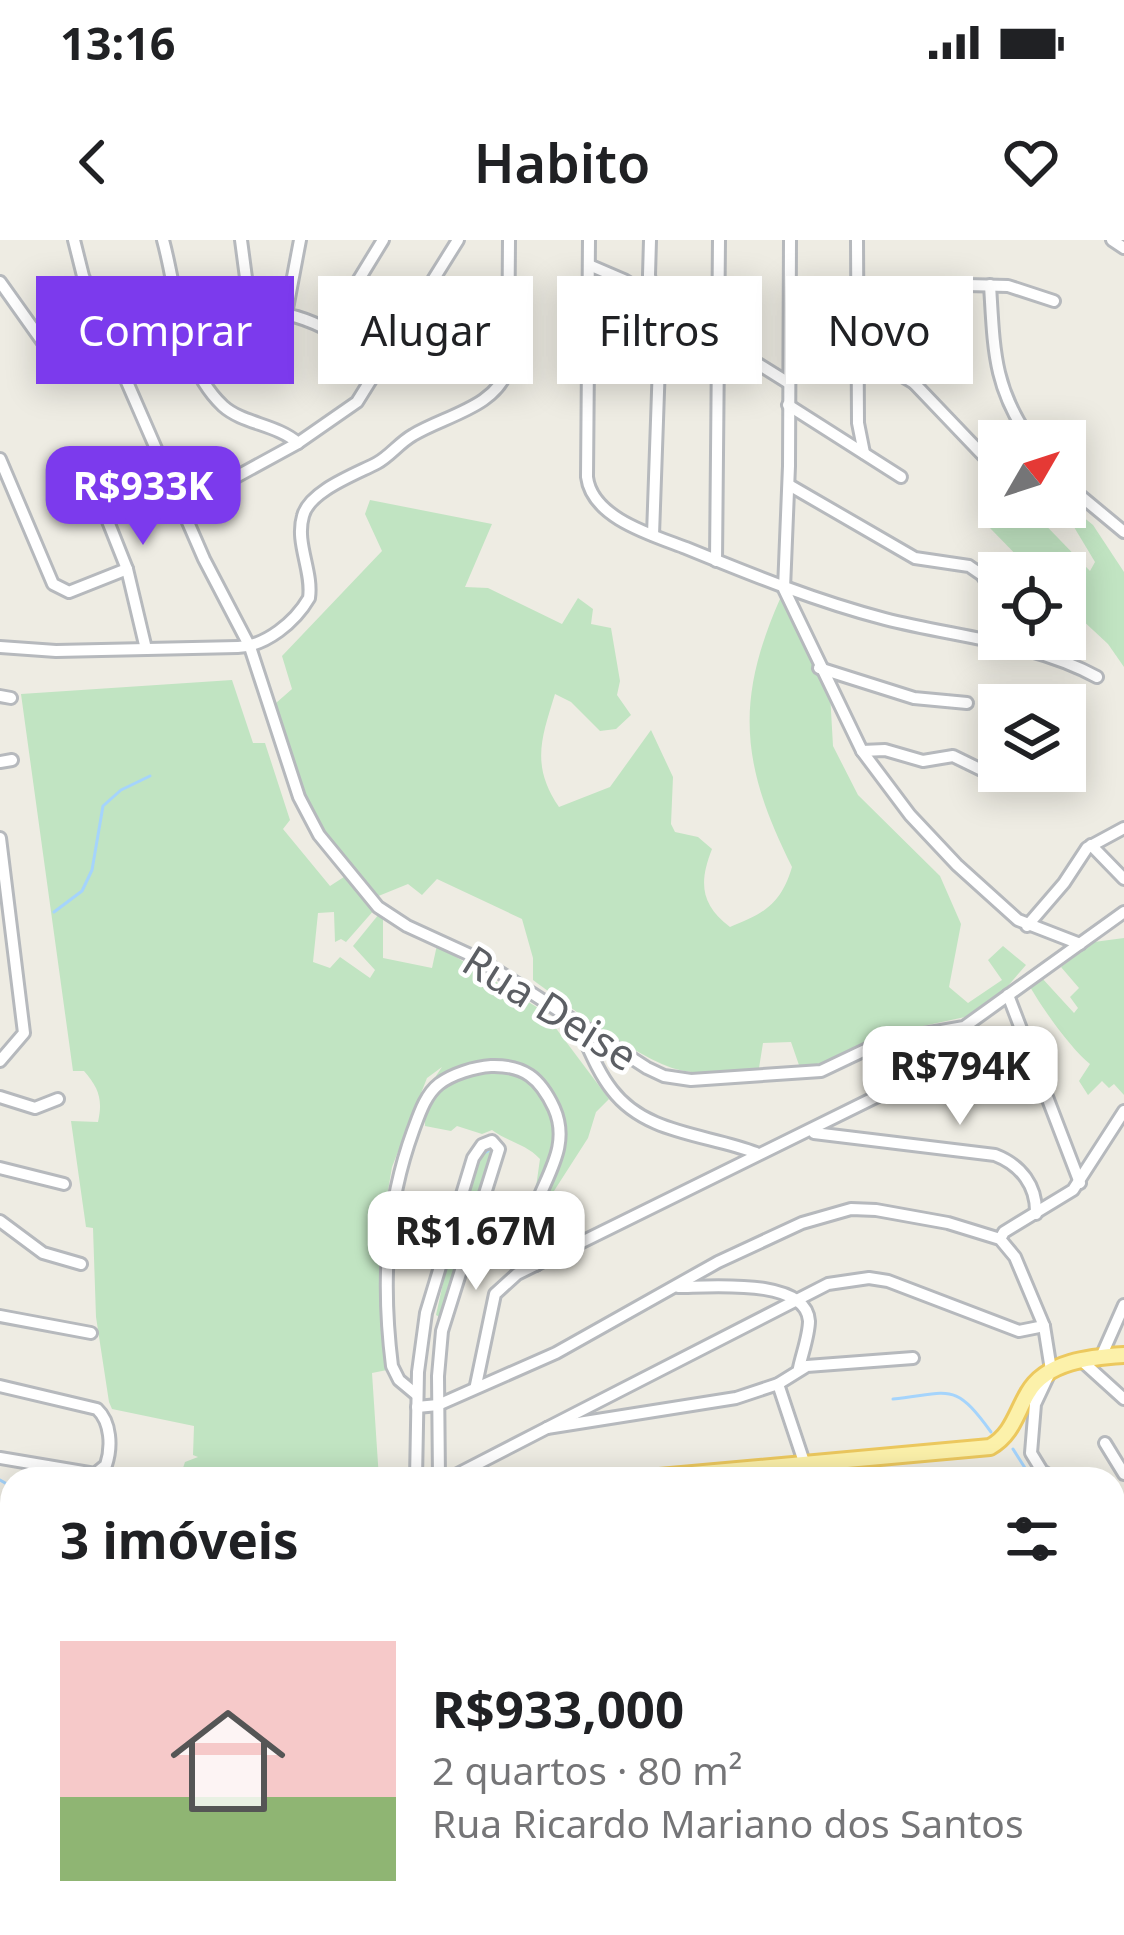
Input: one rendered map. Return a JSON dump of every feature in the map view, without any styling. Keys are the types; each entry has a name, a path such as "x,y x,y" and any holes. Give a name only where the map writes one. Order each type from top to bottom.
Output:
{"main road":[{"path":"808,1467 990,1447 1007,1435 1029,1390 1051,1370 1124,1355"}],"street":[{"name":"Rua Deise","path":"74,240 83,276"},
{"path":"163,240 170,276"},
{"path":"241,240 246,276"},
{"path":"293,276 300,240"},
{"path":"361,276 383,240"},
{"path":"435,276 458,240"},
{"path":"0,647 250,647 277,631 309,598 302,534 308,506 341,480 384,459 407,438 482,400 500,385 508,368 508,240"},
{"path":"589,240 588,485 605,508 652,535 784,589 978,640"},
{"path":"650,240 652,276"},
{"path":"719,240 719,276"},
{"path":"789,276 790,240"},
{"path":"857,240 857,276"},
{"path":"1112,240 1124,248"},
{"path":"589,265 610,276"},
{"path":"0,282 36,333"},
{"path":"973,285 1019,288 1054,301"},
{"path":"990,285 1003,392 1016,420"},
{"name":"Rua Deise","path":"128,384 250,647 298,797 319,835 364,892 390,916 478,959 664,1076 691,1080 821,1071 884,1041 964,1027 1124,912"},
{"path":"210,384 223,406 278,428 298,442"},
{"path":"181,507 298,442 357,402 370,384"},
{"path":"652,535 658,384"},
{"path":"716,561 718,384"},
{"path":"787,384 784,589 862,751 942,850 1027,926 1080,944"},
{"path":"858,384 864,453"},
{"path":"916,384 978,450"},
{"path":"788,405 901,477"},
{"path":"840,437 858,423"},
{"path":"0,459 53,584 69,592 127,569"},
{"path":"86,466 127,569 146,649"},
{"path":"789,485 915,558 969,566 978,572"},
{"path":"1086,500 1124,532"},
{"path":"1059,660 1096,677"},
{"path":"819,668 914,698 967,703"},
{"path":"862,751 885,750 923,761 961,758 978,767"},
{"path":"1027,926 1091,845 1124,828"},
{"path":"0,838 24,1033 0,1061"},
{"path":"1091,845 1124,879"},
{"path":"1008,995 1080,1183"},
{"path":"577,1023 611,1090 633,1112 661,1127 726,1141 756,1153"},
{"path":"536,1265 530,1226 562,1135 553,1106 536,1079 514,1067 479,1067 440,1084 420,1113 395,1189 387,1249 392,1366 417,1401 438,1405 556,1353 718,1262 802,1222 851,1209 909,1215 1000,1239 1022,1269 1044,1327 1051,1370 1035,1404 1031,1453 1039,1467"},
{"path":"476,1385 495,1294 503,1284 867,1100 914,1081 986,1070"},
{"path":"0,1097 35,1108 58,1099"},
{"path":"1000,1239 1080,1183 1123,1117"},
{"path":"808,1133 995,1155 1014,1165 1028,1181 1036,1214"},
{"path":"416,1467 420,1349 435,1277 472,1158 492,1141 497,1143 496,1157 442,1331 439,1467"},
{"path":"0,1168 64,1184"},
{"path":"0,1221 43,1253 81,1264"},
{"path":"471,1467 828,1284 869,1278 888,1281 1019,1331 1044,1327"},
{"path":"678,1287 758,1287 796,1299 809,1323 799,1368"},
{"path":"1101,1357 1124,1305"},
{"path":"0,1316 91,1333"},
{"path":"547,1428 712,1403 778,1384 799,1368 913,1358"},
{"path":"1082,1361 1124,1399"},
{"path":"778,1384 797,1467"},
{"path":"0,1386 72,1401 103,1414 109,1456 104,1467"},
{"path":"590,1405 594,1420"},
{"path":"1105,1443 1120,1467"},
{"path":"0,1458 44,1467"},
{"path":"837,1467 851,1459"},
{"path":"16,1462 17,1467"}],"green space":[{"path":"370,500 492,524 465,587 488,588 562,624 578,598 593,609 591,624 611,628 620,681 617,695 631,715 616,729 600,731 571,702 555,694 541,752 550,792 559,807 610,787 651,730 673,777 671,824 675,832 698,837 712,849 705,892 713,910 730,927 770,906 792,867 763,798 750,734 750,703 765,636 780,599 790,604 830,693 833,746 858,795 940,876 961,924 949,987 968,1003 1002,980 988,960 1003,946 1026,965 1007,987 965,1017 876,1036 833,1060 800,1068 791,1042 763,1043 759,1068 693,1072 638,1052 533,980 533,958 522,919 437,879 422,895 408,884 376,897 314,820 296,778 276,703 292,689 282,656 382,551 365,514"},
{"path":"1086,519 1124,572 1124,667 1086,624 1086,567 1090,571 1095,562 1075,528 1086,528"},
{"path":"990,528 1048,528 1072,552 1013,552"},
{"path":"232,680 253,743 265,743 290,820 283,829 330,886 347,875 375,909 346,942 335,942 334,912 318,913 313,962 330,968 340,957 370,978 375,970 353,946 379,914 383,917 383,958 432,968 437,945 543,1011 609,1099 596,1112 588,1138 545,1205 535,1194 540,1159 529,1150 492,1130 482,1134 457,1126 451,1131 425,1126 425,1092 442,1067 427,1078 392,1167 378,1250 387,1370 372,1373 378,1467 183,1467 198,1457 193,1455 194,1426 112,1409 96,1317 93,1228 86,1227 71,1121 98,1122 100,1101 84,1071 73,1071 21,694"},
{"path":"1124,938 1124,1095 1114,1084 1109,1088 1102,1081 1088,1095 1079,1081 1090,1064 1057,1028 1029,985 1041,977 1074,1013 1078,1008 1070,997 1079,988 1061,967 1094,942"},
{"path":"492,1146 441,1318 436,1315 451,1247 483,1148"}],"waterway":[{"path":"54,912 82,891 92,870 103,806 121,790 150,776"},
{"path":"482,1154 488,1151"},
{"path":"893,1399 950,1394 968,1404 991,1432"},
{"path":"1013,1449 1024,1467"}]}
